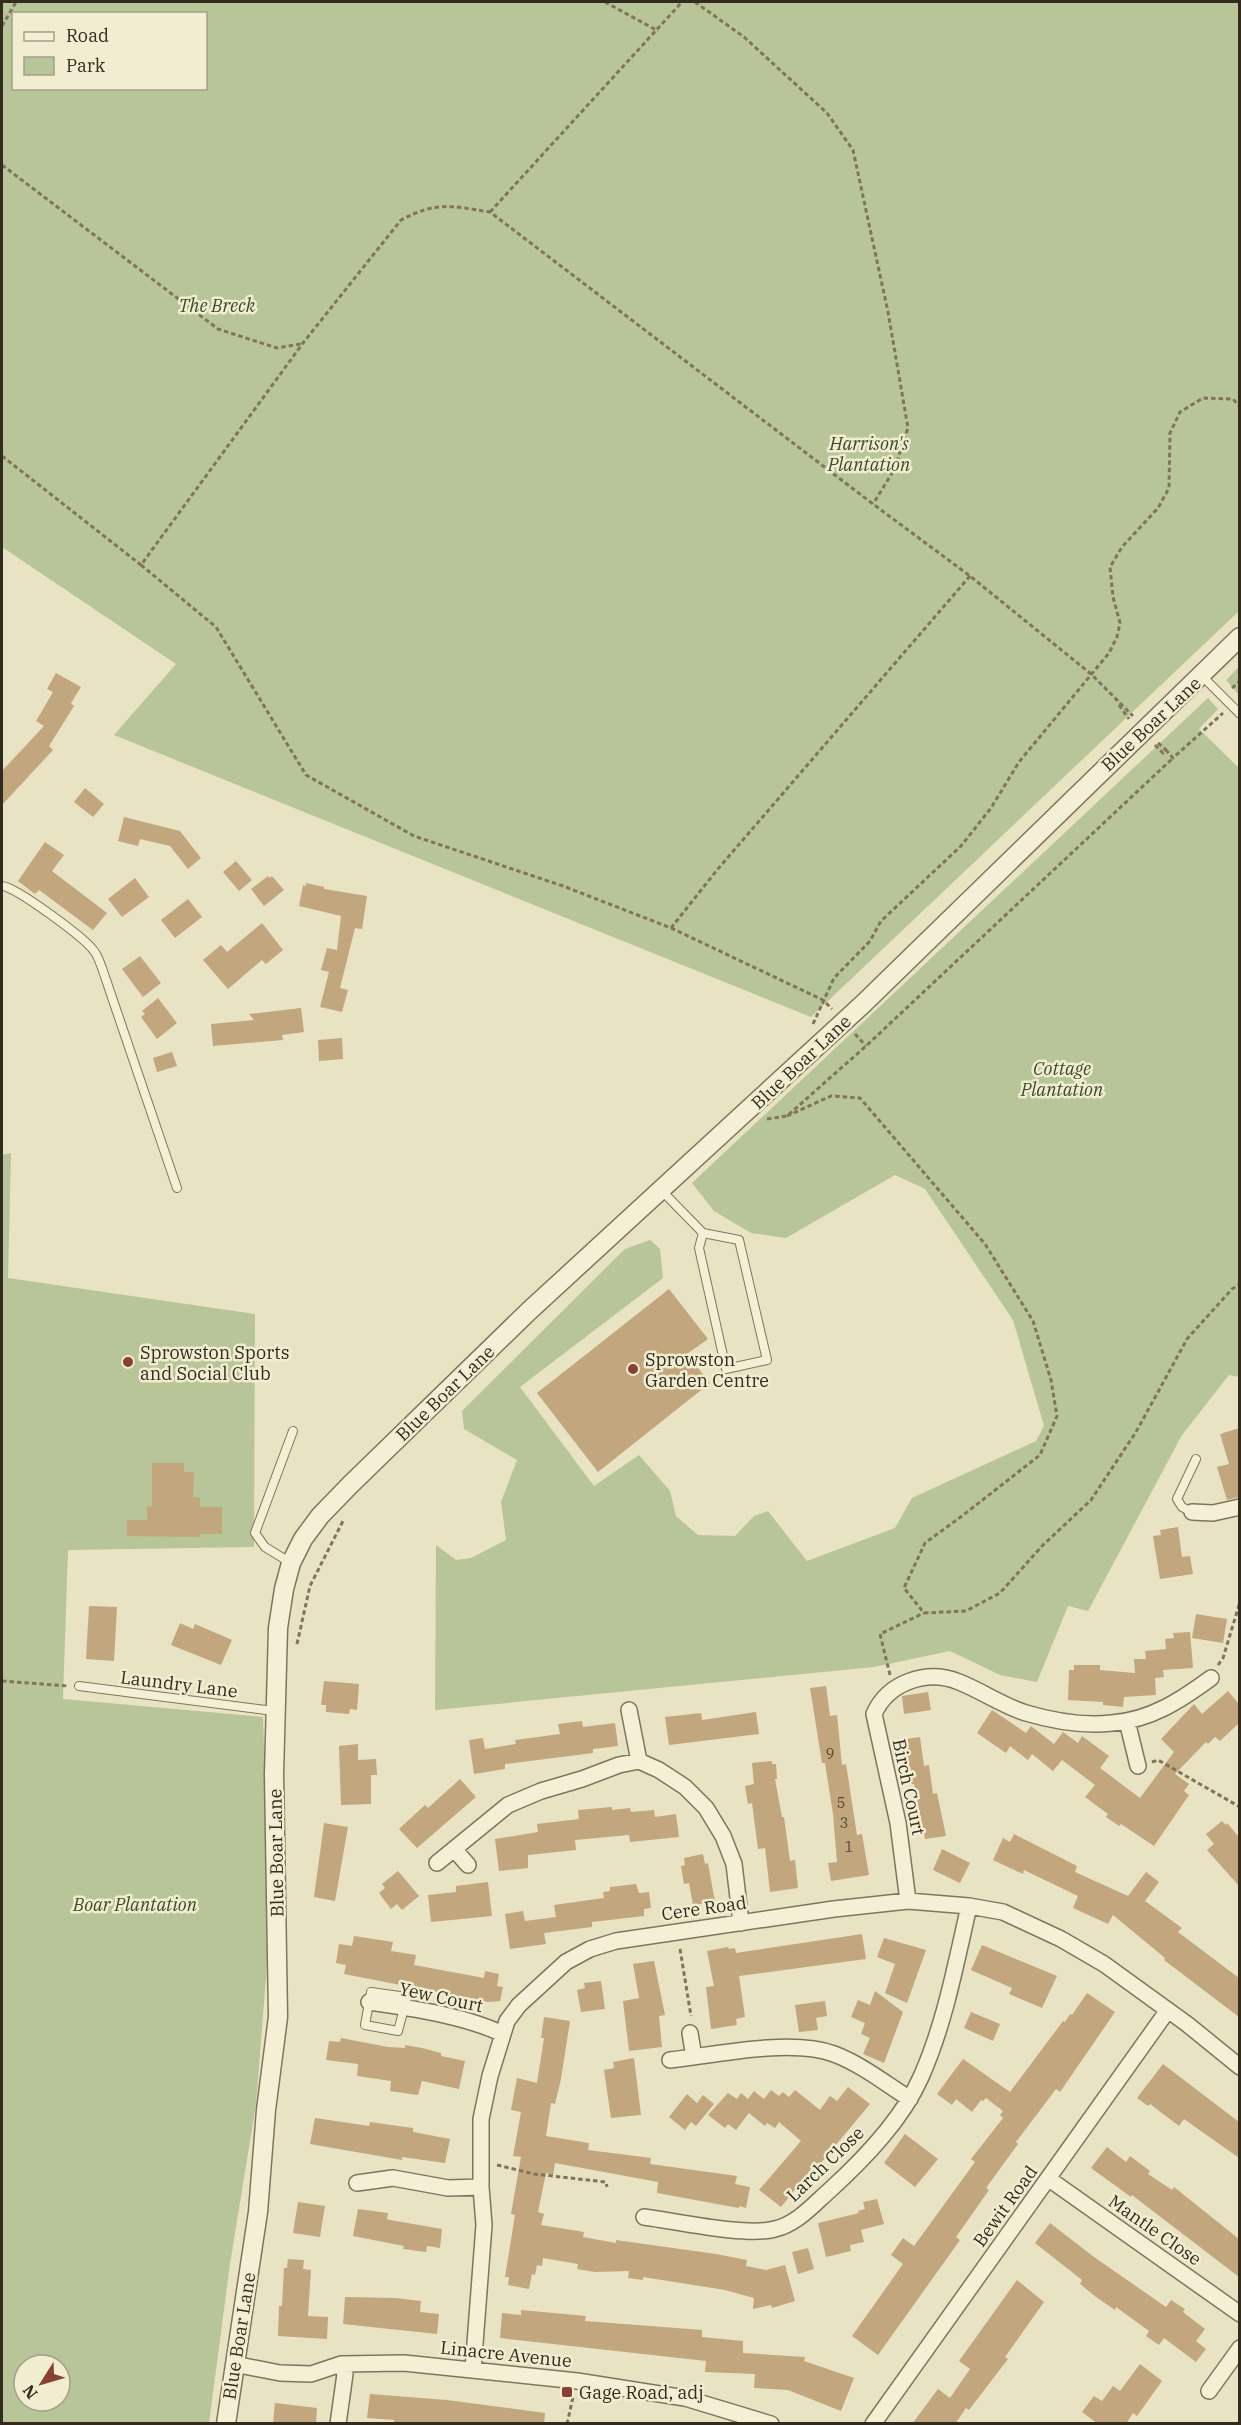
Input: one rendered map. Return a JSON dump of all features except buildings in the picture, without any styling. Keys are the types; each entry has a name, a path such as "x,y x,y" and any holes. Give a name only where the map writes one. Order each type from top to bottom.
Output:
{"street":[{"name":"Blue Boar Lane","path":"226,2424 258,2212 266,2110 278,2017 274,1774 278,1628 291,1563 303,1539 320,1516 350,1485 529,1311 844,1022 1141,732 1202,676 1239,637"},
{"path":"1192,1512 1213,1513 1239,1507"},
{"path":"893,1688 908,1680 931,1678 957,1680 1023,1712 1047,1719 1110,1724 1151,1714 1175,1703 1211,1678"},
{"name":"Birch Court","path":"893,1688 880,1700 874,1714 898,1823 908,1901"},
{"path":"629,1710 639,1761"},
{"path":"1127,1721 1138,1766"},
{"path":"437,1863 508,1805 541,1791 619,1765 639,1761 659,1770 685,1787 706,1808 734,1864 741,1923"},
{"path":"454,1849 468,1865"},
{"name":"Cere Road","path":"473,2370 484,2225 481,2187 481,2119 490,2076 507,2021 519,2005 566,1962 590,1949 616,1941 834,1909 908,1901 969,1906 1003,1912 1061,1939 1104,1964 1168,2010 1239,2067"},
{"name":"Larch Close","path":"644,2217 756,2232 776,2229 797,2219 847,2174 890,2126 921,2078 936,2039 969,1906"},
{"name":"Yew Court","path":"369,2002 480,2023 503,2034"},
{"name":"Bewit Road","path":"873,2424 1168,2010"},
{"path":"690,2033 694,2057"},
{"path":"670,2060 766,2049 804,2048 834,2054 910,2098"},
{"path":"357,2183 393,2178 448,2188 481,2187"},
{"name":"Mantle Close","path":"1049,2178 1239,2314"},
{"path":"1209,2391 1239,2348"},
{"name":"Linacre Avenue","path":"234,2364 280,2373 311,2374 341,2364 404,2363 577,2381 685,2398 747,2419 771,2424"},
{"path":"338,2424 345,2374 341,2364"}],"lane":[{"path":"1202,676 1239,714"},
{"path":"2,886 8,886 30,898 94,950 177,1188"},
{"path":"660,1189 703,1233 738,1240 767,1360 726,1369 699,1248 703,1233"},
{"path":"291,1563 265,1546 255,1533 293,1431"},
{"path":"1192,1512 1182,1507 1177,1499 1196,1460"},
{"name":"Laundry Lane","path":"79,1686 276,1711"},
{"path":"369,2002 365,2025 398,2031 405,2007"}],"path":[{"path":"2,26 16,2"},
{"path":"605,2 658,31"},
{"path":"490,212 658,31 682,2"},
{"path":"695,2 744,37 827,113 852,150 888,312 908,428 894,470 873,504"},
{"path":"2,165 218,329 277,348 303,343"},
{"path":"141,565 303,343 401,220 422,209 444,205 490,212 970,576 1091,674 1141,732 1163,753 1166,750 1173,758"},
{"path":"870,941 881,921 962,846 991,808 1019,762 1109,653 1117,637 1120,623 1113,597 1110,567 1122,547 1158,508 1169,488 1170,433 1180,412 1203,398 1233,399 1239,407"},
{"path":"2,456 216,627 306,775 414,836 563,886 671,928 823,1000 866,1046"},
{"path":"671,928 717,870 970,576"},
{"path":"787,1116 866,1046 1231,706"},
{"path":"766,1119 787,1116 831,1096 860,1098 985,1244 1033,1321 1051,1380 1057,1416 1040,1455 925,1543 904,1588 924,1613"},
{"path":"893,1688 880,1634 924,1613 966,1611 1000,1593 1042,1546 1092,1500 1136,1432 1187,1339 1239,1284"},
{"path":"1211,1678 1223,1658 1239,1602"},
{"path":"2,1681 79,1686"},
{"path":"1138,1766 1158,1760 1239,1807"},
{"path":"678,1932 693,2031 690,2033"},
{"path":"481,2161 534,2174 606,2182 607,2187"},
{"path":"567,2424 577,2381"}],"green space":[{"name":"Harrison's Plantation","path":"2,2 1239,2 1239,611 811,1017 114,735 176,664 2,547"},
{"path":"1239,667 1239,695 1226,680"},
{"name":"Cottage Plantation","path":"1208,698 1218,709 1199,729 1240,769 1239,1377 1229,1375 1182,1435 1088,1611 1068,1606 1037,1682 1000,1675 950,1651 874,1667 435,1710 436,1545 456,1560 471,1558 506,1540 501,1502 517,1460 464,1429 462,1411 625,1249 650,1240 660,1249 663,1278 520,1387 594,1486 639,1455 670,1491 676,1516 698,1535 735,1536 754,1516 768,1511 807,1561 895,1528 912,1498 1036,1441 1044,1426 1013,1320 925,1189 895,1175 786,1238 751,1233 714,1211 692,1183"},
{"name":"Boar Plantation","path":"11,1153 8,1278 255,1314 254,1547 68,1550 63,1699 263,1717 270,1927 256,2104 230,2264 209,2423 2,2424 2,1155"}],"place":[{"name":"Sprowston Sports and Social Club","path":"128,1362"},
{"name":"Sprowston Garden Centre","path":"633,1369"},
{"name":"Gage Road, adj","path":"567,2392"}],"park label":[{"name":"The Breck","path":"217,305"}]}
